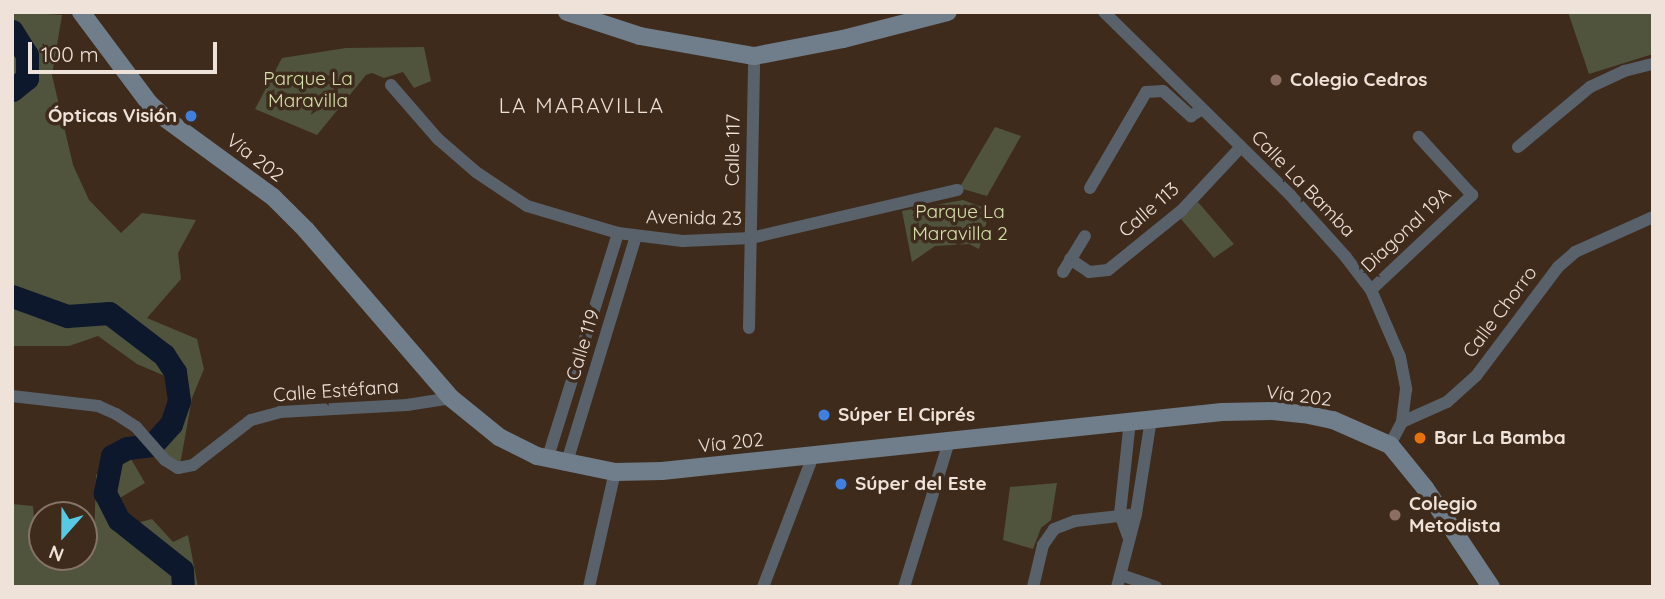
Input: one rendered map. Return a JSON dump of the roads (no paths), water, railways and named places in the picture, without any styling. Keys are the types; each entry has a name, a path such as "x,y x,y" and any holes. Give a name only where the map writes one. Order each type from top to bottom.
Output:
{"main road":[{"name":"Vía 202","path":"80,12 149,103 166,119 273,197 306,230 451,398 499,437 547,460 615,472 662,471 1130,421 1273,411 1333,420 1390,445 1425,488 1491,587"},
{"path":"567,12 640,36 754,56 843,39 948,12"}],"street":[{"name":"Calle La Bamba","path":"1104,12 1241,147 1345,256 1371,290 1400,357 1406,389 1402,422"},
{"name":"Calle 117","path":"749,328 754,56"},
{"path":"1518,146 1590,87 1624,71 1653,64"},
{"name":"Avenida 23","path":"391,85 438,139 475,172 527,206 618,233 683,241 751,238 958,190"},
{"path":"1090,188 1146,92 1163,91 1191,116 1202,109"},
{"name":"Diagonal 19A","path":"1371,290 1472,195 1419,136"},
{"name":"Calle 113","path":"1070,260 1089,272 1108,270 1182,210 1241,147"},
{"name":"Calle Chorro","path":"1402,422 1447,402 1476,376 1558,267 1575,252 1653,216"},
{"name":"Calle 119","path":"547,460 618,233"},
{"name":"Calle 119","path":"566,464 636,236"},
{"path":"1063,272 1086,236"},
{"name":"Calle Estéfana","path":"12,396 99,406 136,428 165,460 178,468 193,465 251,420 280,412 407,405 451,398"},
{"path":"1151,419 1136,514 1128,536 1119,581 1156,587"},
{"path":"1128,536 1121,514 1130,421"},
{"path":"1390,445 1402,422"},
{"path":"904,587 948,442"},
{"path":"763,587 813,456"},
{"path":"589,587 615,472"},
{"path":"1033,587 1043,545 1054,529 1075,521 1136,514"}],"waterway":[{"path":"12,31 27,55 27,78 12,90"},
{"path":"12,296 67,316 109,313 164,355 175,372 179,401 171,424 152,445 127,448 112,456 105,493 119,520 182,570 183,587"}],"place":[{"name":"Colegio Cedros","path":"1276,80"},
{"name":"Ópticas Visión","path":"191,116"},
{"name":"Súper El Ciprés","path":"824,415"},
{"name":"Bar La Bamba","path":"1420,438"},
{"name":"Súper del Este","path":"841,484"},
{"name":"Colegio Metodista","path":"1395,515"}],"district":[{"name":"LA MARAVILLA","path":"582,105"}],"park label":[{"name":"Parque La Maravilla","path":"308,90"},
{"name":"Parque La Maravilla 2","path":"960,223"}]}
